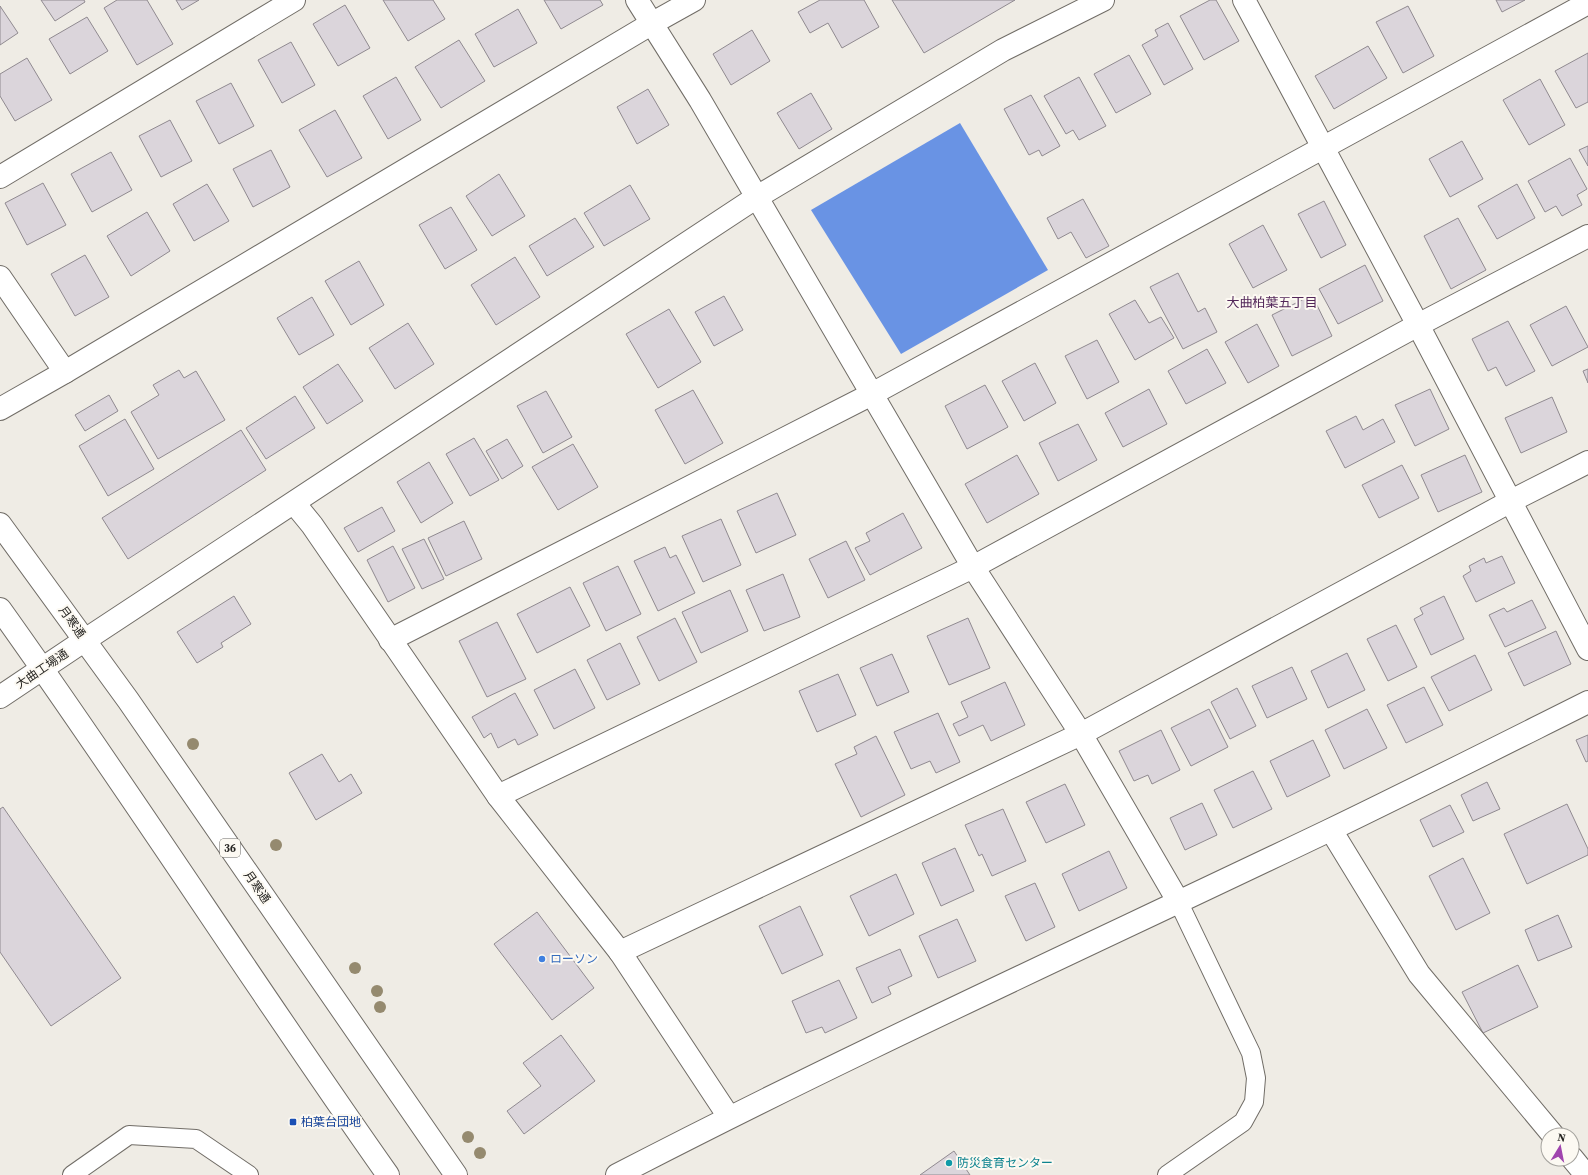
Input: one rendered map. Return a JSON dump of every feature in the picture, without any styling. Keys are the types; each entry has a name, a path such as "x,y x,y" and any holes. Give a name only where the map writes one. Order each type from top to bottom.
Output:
{"main road":[{"path":"0,176 294,0"},
{"path":"637,0 700,100 973,567 1082,734 1178,901"},
{"path":"0,409 694,0"},
{"name":"大曲工場通","path":"0,697 757,197 1003,50 1103,0"},
{"path":"1244,0 1418,325 1588,649"},
{"path":"390,640 872,394 1588,3"},
{"path":"498,796 973,567 1418,325 1588,236"},
{"path":"0,276 64,372"},
{"path":"620,952 1082,734 1511,501 1588,462"},
{"path":"294,504 312,525 498,796 620,952 729,1117"},
{"name":"月寒通","path":"0,524 128,700 456,1175"},
{"path":"0,609 335,1100 388,1175"},
{"path":"617,1175 729,1117 1178,901 1331,830 1588,702"},
{"path":"1331,830 1419,974 1546,1127"},
{"path":"1579,1167 1586,1175"}],"lane":[{"path":"1167,1175 1243,1122 1254,1102 1256,1078 1251,1053 1178,901"},
{"path":"72,1175 129,1135 196,1139 249,1175"}],"water":[{"path":"960,123 1048,270 901,354 811,210"}],"building":[{"path":"41,0 84,0 85,2 55,21"},
{"path":"117,0 147,0 173,44 137,65 104,8"},
{"path":"176,0 199,0 182,10"},
{"path":"383,0 433,0 445,19 408,41"},
{"path":"544,0 600,0 603,5 561,29"},
{"path":"820,0 864,0 879,27 842,48 828,23 810,33 798,12"},
{"path":"892,0 1015,0 924,53"},
{"path":"1210,0 1216,0 1239,41 1204,60 1180,16"},
{"path":"1496,0 1525,0 1502,12"},
{"path":"345,5 370,48 338,66 313,24"},
{"path":"0,6 18,33 0,45"},
{"path":"1408,6 1434,56 1403,73 1376,22"},
{"path":"518,9 537,43 494,67 475,34"},
{"path":"87,17 108,51 70,74 49,39"},
{"path":"1168,23 1193,69 1164,85 1142,45 1158,36 1155,30"},
{"path":"752,30 770,61 731,85 713,54"},
{"path":"459,40 485,81 441,108 415,67"},
{"path":"291,42 315,85 282,103 258,60"},
{"path":"1368,46 1387,78 1334,109 1315,76"},
{"path":"1588,53 1588,102 1576,108 1555,71"},
{"path":"1129,55 1151,94 1116,113 1094,74"},
{"path":"27,58 52,100 15,121 0,96 0,74"},
{"path":"396,77 421,120 388,139 363,96"},
{"path":"1079,77 1106,126 1079,140 1073,130 1066,134 1044,96"},
{"path":"1540,79 1565,125 1529,145 1503,100"},
{"path":"231,83 254,126 219,144 196,101"},
{"path":"648,89 669,125 637,144 617,107"},
{"path":"811,93 832,129 799,149 777,113"},
{"path":"1031,95 1060,146 1042,156 1039,150 1029,155 1004,109"},
{"path":"335,110 362,158 327,177 299,130"},
{"path":"170,120 192,161 161,177 139,136"},
{"path":"1462,141 1483,179 1450,197 1429,159"},
{"path":"1588,146 1588,166 1579,150"},
{"path":"271,150 290,187 253,207 233,169"},
{"path":"111,152 132,190 92,212 71,174"},
{"path":"1570,158 1587,189 1577,195 1582,205 1562,216 1556,206 1545,212 1528,181"},
{"path":"499,174 525,216 492,236 466,196"},
{"path":"43,183 66,225 27,245 5,203"},
{"path":"207,184 229,221 194,241 173,204"},
{"path":"1517,184 1535,218 1497,239 1478,206"},
{"path":"630,185 650,219 604,246 584,213"},
{"path":"1083,199 1109,246 1086,258 1071,232 1058,239 1047,218"},
{"path":"1324,201 1346,245 1321,258 1298,214"},
{"path":"451,207 477,250 445,269 419,225"},
{"path":"147,212 170,251 131,276 107,236"},
{"path":"575,218 594,247 547,276 529,246"},
{"path":"1458,218 1486,270 1451,289 1424,236"},
{"path":"1263,225 1287,270 1253,288 1229,244"},
{"path":"85,255 109,297 75,316 51,274"},
{"path":"515,257 540,297 496,325 471,285"},
{"path":"359,261 384,305 351,325 325,281"},
{"path":"1365,265 1383,301 1338,324 1319,289"},
{"path":"1178,273 1198,312 1205,308 1217,332 1183,349 1150,287"},
{"path":"1312,295 1332,336 1292,356 1272,315"},
{"path":"724,296 743,330 714,346 695,312"},
{"path":"312,297 334,335 299,355 277,318"},
{"path":"1135,300 1149,323 1161,317 1174,338 1135,360 1109,314"},
{"path":"1566,306 1588,347 1552,366 1530,325"},
{"path":"669,309 701,362 658,388 626,334"},
{"path":"1508,321 1535,371 1506,386 1496,367 1488,371 1472,339"},
{"path":"408,323 434,364 395,389 369,348"},
{"path":"1257,324 1279,366 1248,383 1225,342"},
{"path":"1097,340 1119,382 1087,399 1065,356"},
{"path":"1207,349 1226,383 1186,404 1168,371"},
{"path":"1035,363 1056,403 1024,421 1002,381"},
{"path":"338,364 363,401 327,424 303,387"},
{"path":"1588,369 1588,383 1583,371"},
{"path":"179,370 184,378 196,371 225,420 158,459 131,412 159,395 153,385"},
{"path":"985,385 1008,427 967,449 945,406"},
{"path":"1149,389 1167,424 1123,447 1105,413"},
{"path":"1430,389 1449,429 1415,446 1395,405"},
{"path":"693,390 723,443 685,464 655,410"},
{"path":"546,391 572,437 543,453 517,406"},
{"path":"109,395 118,411 85,431 75,415"},
{"path":"295,396 315,428 266,459 246,428"},
{"path":"1552,397 1567,432 1521,453 1505,418"},
{"path":"1356,416 1363,430 1383,419 1395,442 1345,468 1326,431"},
{"path":"125,419 154,469 108,496 79,446"},
{"path":"1078,424 1097,460 1058,481 1039,443"},
{"path":"241,430 266,470 128,559 102,518"},
{"path":"474,438 499,480 470,496 446,454"},
{"path":"507,439 523,466 502,479 486,451"},
{"path":"573,444 598,487 558,510 532,467"},
{"path":"1017,455 1039,494 987,523 965,484"},
{"path":"1465,455 1482,492 1438,512 1421,475"},
{"path":"429,462 453,503 421,523 397,482"},
{"path":"1402,465 1419,498 1379,518 1362,485"},
{"path":"777,493 796,535 756,553 737,511"},
{"path":"382,507 395,531 358,552 344,528"},
{"path":"903,513 922,548 870,575 855,548 870,541 866,533"},
{"path":"721,519 741,565 703,582 682,536"},
{"path":"464,521 482,559 446,576 428,538"},
{"path":"424,539 444,579 422,589 402,549"},
{"path":"846,541 865,580 828,598 809,559"},
{"path":"393,546 415,588 388,602 367,560"},
{"path":"665,547 670,558 676,555 695,593 658,611 634,561"},
{"path":"1502,556 1515,583 1476,602 1463,576 1471,571 1469,566 1484,558 1486,563"},
{"path":"618,566 641,614 606,631 583,583"},
{"path":"783,574 800,617 764,631 746,590"},
{"path":"570,587 590,626 537,653 517,614"},
{"path":"730,590 748,631 701,653 682,612"},
{"path":"234,596 251,624 221,643 223,647 197,663 177,632"},
{"path":"1444,596 1464,639 1431,655 1414,619 1423,614 1420,608"},
{"path":"1532,600 1546,628 1505,647 1489,615 1504,608 1507,612"},
{"path":"675,618 697,662 659,681 637,637"},
{"path":"968,618 990,668 949,685 927,636"},
{"path":"497,622 526,679 487,697 459,641"},
{"path":"1396,625 1417,667 1388,681 1367,639"},
{"path":"1556,631 1571,664 1524,686 1508,653"},
{"path":"620,643 640,684 607,700 587,660"},
{"path":"1347,653 1365,690 1328,708 1311,671"},
{"path":"892,654 909,692 877,706 860,668"},
{"path":"1475,655 1492,690 1449,711 1431,677"},
{"path":"1292,667 1307,699 1267,718 1252,686"},
{"path":"575,669 595,708 554,729 534,690"},
{"path":"838,674 856,715 817,732 799,691"},
{"path":"1005,682 1025,725 991,741 983,725 959,736 953,724 968,717 961,702"},
{"path":"1424,687 1443,725 1406,743 1387,705"},
{"path":"1237,688 1256,726 1230,739 1211,702"},
{"path":"515,693 538,735 518,745 515,739 498,748 491,733 484,738 472,717"},
{"path":"1209,709 1228,747 1191,766 1171,728"},
{"path":"1367,709 1387,748 1344,769 1325,730"},
{"path":"938,713 960,762 936,773 930,761 911,769 894,732"},
{"path":"1161,730 1180,770 1152,784 1148,775 1134,781 1119,751"},
{"path":"1588,735 1588,761 1586,762 1576,740"},
{"path":"876,736 905,795 861,817 835,764 857,754 854,747"},
{"path":"1313,740 1330,776 1287,797 1270,761"},
{"path":"322,754 339,782 351,774 362,793 316,820 289,773"},
{"path":"1253,771 1272,809 1233,828 1214,790"},
{"path":"1487,782 1500,809 1473,821 1461,795"},
{"path":"1065,784 1085,825 1046,843 1026,802"},
{"path":"1202,803 1217,835 1185,850 1170,818"},
{"path":"1567,804 1588,849 1588,855 1527,884 1504,834"},
{"path":"1450,805 1464,832 1433,847 1420,820"},
{"path":"3,807 121,978 51,1026 0,952 0,809"},
{"path":"1003,809 1026,861 992,876 982,854 979,856 965,825"},
{"path":"955,848 974,891 941,906 922,863"},
{"path":"1109,851 1127,888 1079,911 1062,874"},
{"path":"1463,858 1490,913 1456,930 1429,876"},
{"path":"896,874 914,914 869,936 850,896"},
{"path":"1035,883 1055,927 1026,941 1005,896"},
{"path":"800,906 823,955 782,974 759,926"},
{"path":"537,912 594,988 552,1020 494,944"},
{"path":"1558,915 1572,947 1538,961 1525,930"},
{"path":"957,919 976,961 938,978 919,936"},
{"path":"900,949 912,976 888,987 891,994 872,1003 856,968"},
{"path":"1518,965 1538,1007 1483,1033 1462,992"},
{"path":"839,980 857,1018 825,1033 822,1027 806,1033 792,1001"},
{"path":"561,1035 595,1081 524,1134 507,1111 541,1086 523,1063"},
{"name":"防災食育センター","path":"954,1151 970,1175 920,1175"}],"place":[{"name":"ローソン","path":"542,959"},
{"name":"柏葉台団地","path":"293,1122"},
{"name":"防災食育センター","path":"949,1163"}],"district":[{"name":"大曲柏葉五丁目","path":"1272,302"}]}
